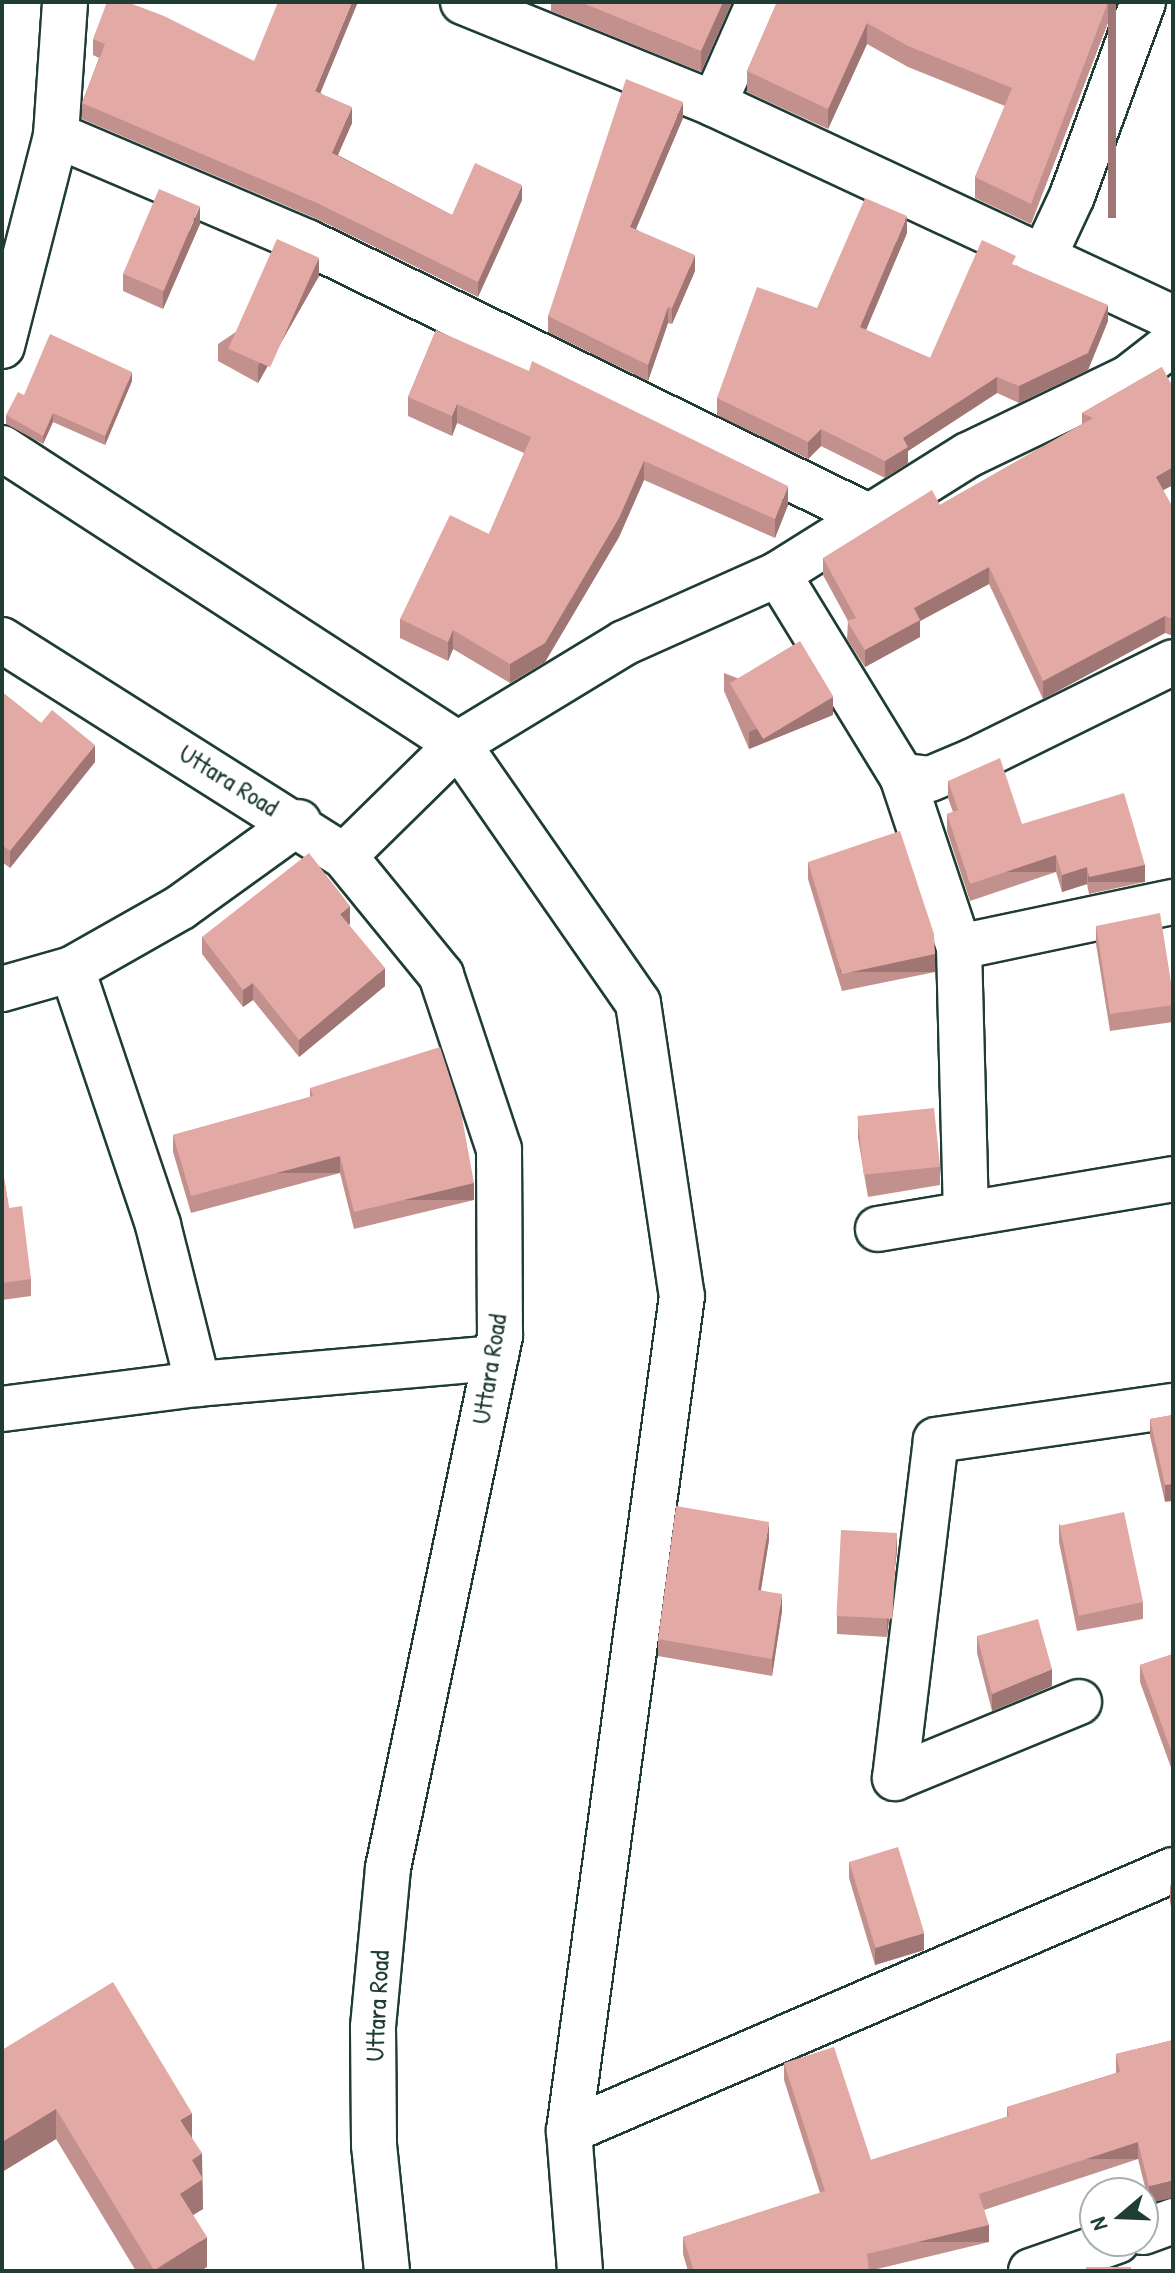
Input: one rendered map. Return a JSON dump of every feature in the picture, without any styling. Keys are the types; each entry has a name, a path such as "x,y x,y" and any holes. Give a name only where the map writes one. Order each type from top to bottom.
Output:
{"street":[{"path":"2,346 56,135 65,2"},
{"path":"714,104 759,2"},
{"path":"1045,254 1072,196 1143,2"},
{"path":"474,4 714,104 1045,254 1173,318"},
{"path":"56,135 307,242 870,517"},
{"path":"344,856 458,744 624,643 778,574 968,455 1128,378 1173,343"},
{"path":"2,448 458,744 638,1003 682,1296 569,2131 580,2271"},
{"path":"778,574 902,776 959,947 966,1214"},
{"name":"Uttara Road","path":"2,640 299,822 344,856 441,975 499,1149 500,1336 388,1868 373,2027 374,2145 387,2271"},
{"path":"902,776 930,779 1169,673"},
{"path":"2,989 72,969 181,907 299,822"},
{"path":"959,947 1173,902"},
{"path":"72,969 158,1225 198,1384"},
{"path":"878,1229 1173,1179"},
{"path":"2,1409 198,1384 495,1358"},
{"path":"1079,1702 895,1778 936,1440 1173,1406"},
{"path":"569,2131 1173,1870"},
{"path":"1031,2271 1079,2254"}],"building":[{"path":"107,2 127,2 164,16 254,61 278,2 352,2 315,91 352,107 332,153 452,215 475,163 522,185 478,282 317,203 82,103 105,44 93,39"},
{"path":"580,2 723,2 701,51"},
{"path":"777,2 1108,2 1031,204 975,177 1012,88 908,46 867,23 828,109 747,71"},
{"path":"626,79 683,102 630,227 695,255 672,308 668,307 648,365 548,316"},
{"path":"159,189 200,206 164,291 123,274"},
{"path":"865,198 907,216 860,327 930,358 982,240 1016,256 1012,264 1108,305 1088,353 1019,386 997,377 903,438 908,447 885,461 821,429 808,442 717,398 757,287 817,308"},
{"path":"277,239 319,258 270,367 228,349"},
{"path":"436,330 529,371 532,361 788,486 775,519 644,461 619,518 545,643 510,664 453,630 448,642 400,619 450,515 489,534 531,437 457,404 452,416 408,397"},
{"path":"50,334 132,372 105,436 53,413 43,436 6,415 18,392 24,395"},
{"path":"1162,367 1173,387 1173,467 1156,477 1173,508 1173,619 1165,616 1043,681 989,567 914,608 920,620 865,650 847,621 856,618 823,558 932,490 940,505 1093,418 1082,413"},
{"path":"800,641 833,697 763,739 730,683"},
{"path":"2,692 41,723 52,710 95,745 10,851 2,845"},
{"path":"1000,758 1022,824 1124,793 1145,865 1089,877 1087,867 1062,875 1056,855 970,884 947,814 958,810 948,781"},
{"path":"900,831 934,934 935,954 842,974 808,862"},
{"path":"309,853 350,906 340,914 385,968 299,1040 253,983 243,990 202,937"},
{"path":"1160,913 1173,1005 1110,1014 1096,926"},
{"path":"440,1047 461,1112 474,1183 354,1212 340,1156 191,1196 173,1135 313,1096 310,1088"},
{"path":"934,1108 940,1167 864,1175 857,1116"},
{"path":"2,1166 9,1208 22,1206 31,1279 2,1283"},
{"path":"1173,1415 1173,1484 1165,1485 1150,1419"},
{"path":"676,1506 769,1522 758,1590 782,1594 772,1659 658,1639"},
{"path":"1124,1512 1143,1602 1079,1616 1059,1526"},
{"path":"841,1530 897,1533 892,1619 836,1616"},
{"path":"1038,1619 1052,1669 992,1694 977,1636"},
{"path":"1173,1654 1173,1756 1140,1665"},
{"path":"898,1847 924,1933 876,1948 849,1862"},
{"path":"113,1982 192,2113 180,2120 202,2153 192,2160 203,2179 180,2194 207,2237 154,2270 56,2109 2,2142 2,2050"},
{"path":"1173,2040 1173,2180 1159,2184 1159,2177 1147,2177 1138,2142 979,2194 989,2225 867,2254 869,2271 694,2271 683,2237 825,2191 784,2063 834,2047 871,2160 1009,2116 1007,2107 1120,2072 1116,2054"},
{"path":"1086,2267 1131,2267 1131,2271 1086,2271"}]}
